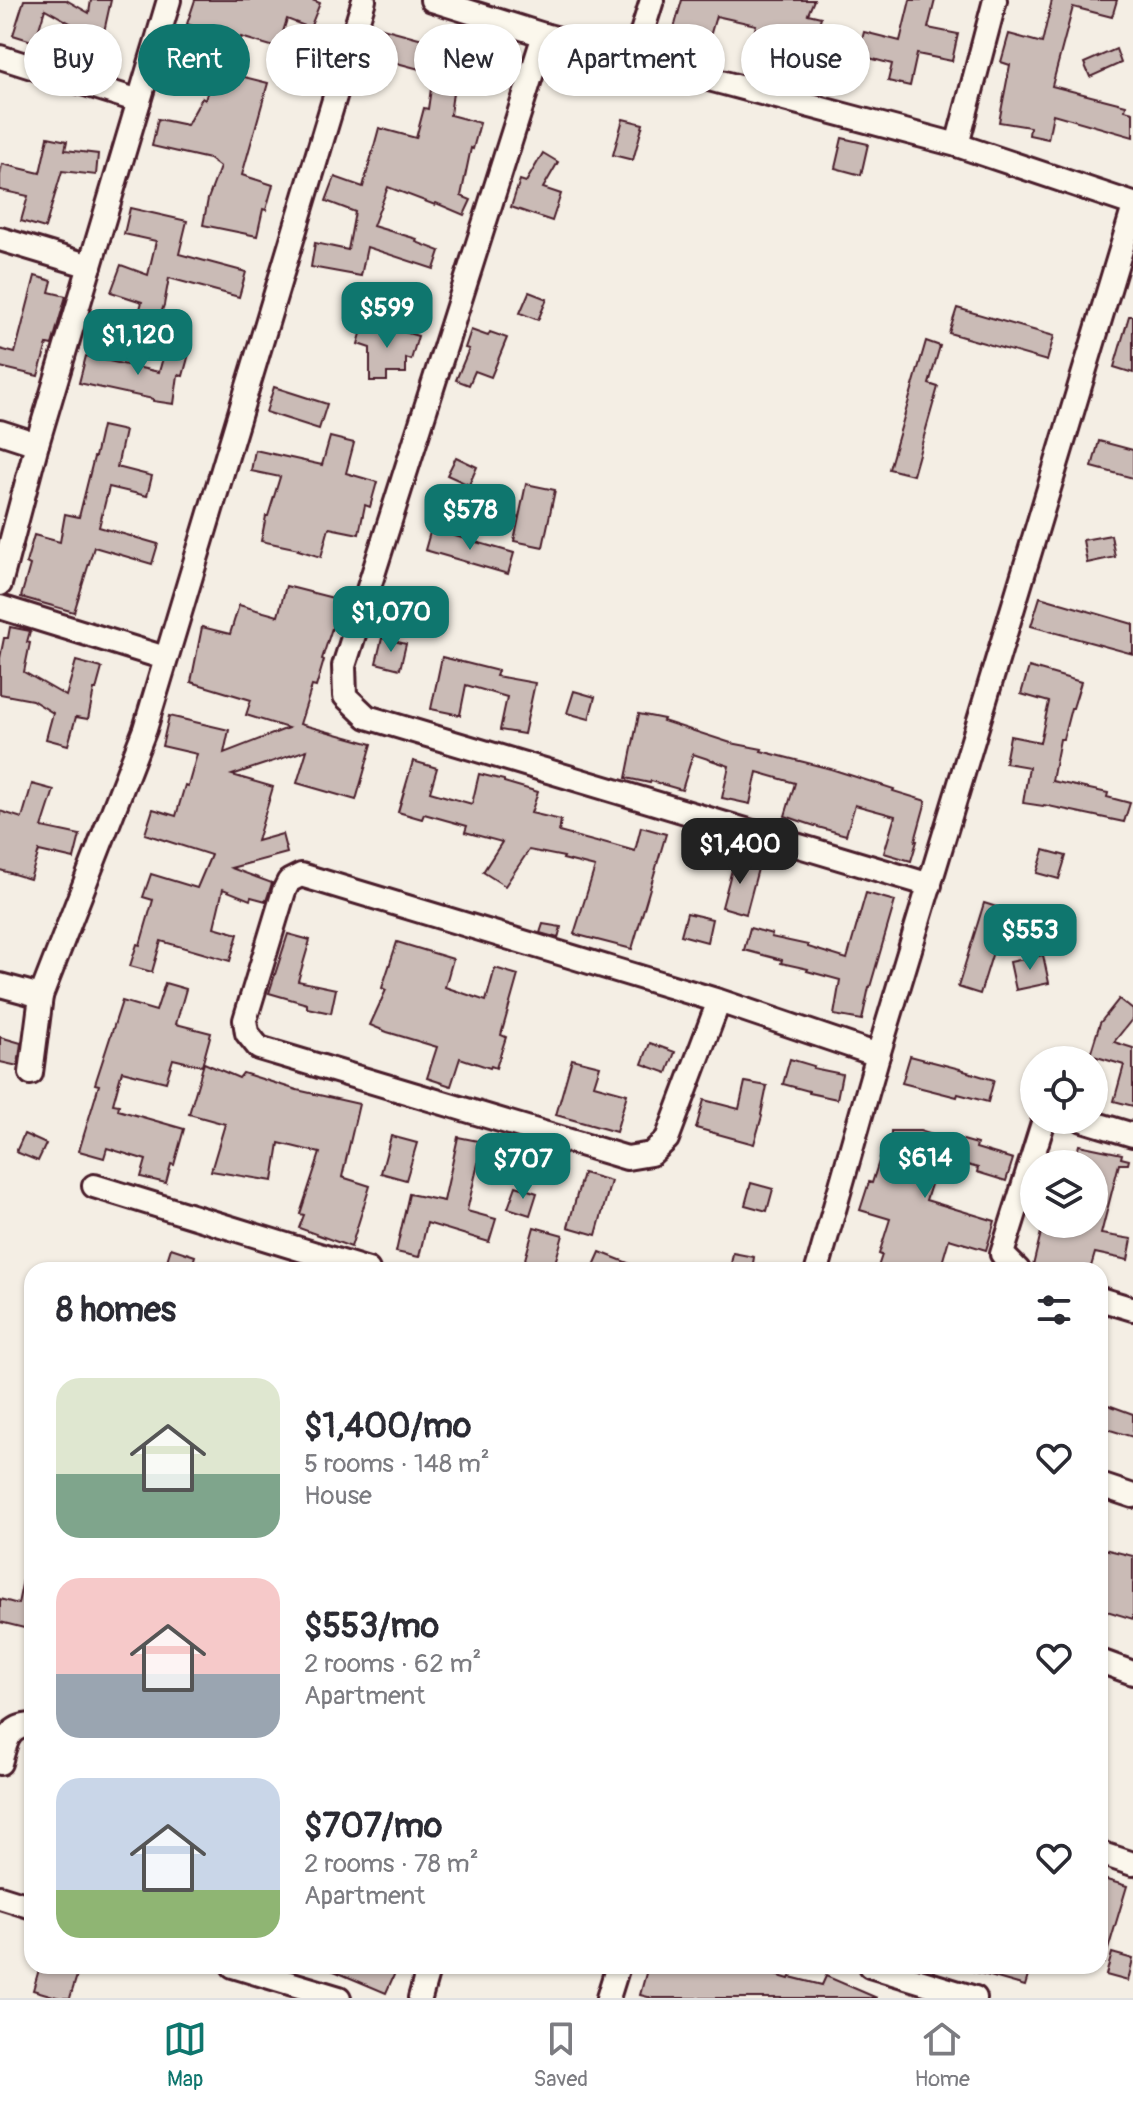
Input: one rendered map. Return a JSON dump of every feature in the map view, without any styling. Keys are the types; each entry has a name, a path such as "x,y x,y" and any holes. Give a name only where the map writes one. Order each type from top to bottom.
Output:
{"street":[{"path":"0,584 37,444 169,0"},
{"path":"31,1073 41,996 145,729 364,0"},
{"path":"432,0 538,33"},
{"path":"645,24 652,0"},
{"path":"957,145 995,0"},
{"path":"538,54 344,666 345,696 367,717 930,885"},
{"path":"0,57 139,101"},
{"path":"725,83 957,145 1133,204"},
{"path":"819,1262 878,1055 1133,210"},
{"path":"0,239 90,266"},
{"path":"0,432 37,444"},
{"path":"0,607 165,658"},
{"path":"719,1001 667,1139 651,1154 627,1158 259,1048 247,1033 245,1020 284,891 289,881 301,875 719,1001 878,1055"},
{"path":"0,985 41,996"},
{"path":"1108,1128 1133,1135"},
{"path":"1010,1262 1002,1254 1040,1134"},
{"path":"94,1186 342,1262"},
{"path":"1108,1301 1133,1309"},
{"path":"1108,1488 1133,1496"},
{"path":"1108,1664 1133,1673"},
{"path":"0,1763 12,1731 24,1726"},
{"path":"1108,1856 1133,1864"},
{"path":"0,1897 24,1904"},
{"path":"264,1974 339,1998"},
{"path":"420,1998 427,1974"},
{"path":"608,1998 616,1974"},
{"path":"896,1974 975,1998"}],"building":[{"path":"24,0 66,0 89,13 91,0 111,0 106,24 72,24 45,9 40,24 24,24 24,38 13,35"},
{"path":"195,0 312,0 320,3 312,24 287,19 285,24 266,24 266,44 250,40 250,24 187,24"},
{"path":"682,0 814,0 808,14 821,17 819,24 752,24 716,16 714,24 675,24"},
{"path":"910,0 935,0 928,28 958,34 952,61 917,54 910,86 888,81 892,64 870,58 870,34 900,41"},
{"path":"1052,0 1117,0 1112,17 1073,7 1052,86 1126,105 1125,110 1133,112 1133,137 1053,114 1048,139 1029,135 1030,127 999,122 1010,65 1001,62 1009,34 1042,43"},
{"path":"398,32 414,37 414,68 398,63"},
{"path":"1116,49 1121,63 1090,77 1084,63"},
{"path":"250,78 266,82 242,175 273,185 257,236 203,225 208,199 220,167 209,159 152,146 158,119 187,125 202,98 205,100 206,96 250,96"},
{"path":"430,96 453,96 450,115 480,123 471,148 461,196 471,200 464,215 388,187 373,226 417,239 416,242 440,251 434,269 367,247 361,276 311,267 315,243 348,250 355,212 326,201 335,177 363,187 379,128 416,138 424,108 428,109"},
{"path":"623,119 643,124 633,160 613,155"},
{"path":"48,137 67,141 65,150 98,154 96,175 62,171 45,228 21,221 28,196 0,190 0,175 2,164 40,173"},
{"path":"842,138 868,144 861,175 835,168"},
{"path":"543,153 558,162 543,188 561,194 552,221 511,207 520,180 526,182"},
{"path":"130,208 187,221 179,254 246,272 239,297 169,278 164,305 153,335 134,329 142,302 111,292 121,265 148,275 156,241 124,234"},
{"path":"35,276 52,281 49,292 66,296 52,345 47,344 38,376 0,367 0,349 15,353"},
{"path":"529,292 547,299 538,320 520,313"},
{"path":"957,308 1054,336 1047,361 949,333"},
{"path":"1129,316 1133,316 1133,373 1114,367"},
{"path":"365,320 418,336 411,360 406,358 406,373 387,373 387,381 370,381 370,348 358,344"},
{"path":"471,330 507,338 491,377 475,371 469,385 456,380 469,349 465,348"},
{"path":"926,341 940,346 929,384 938,387 913,475 889,469"},
{"path":"166,347 189,354 183,376 178,375 174,404 79,383 86,356 159,372"},
{"path":"274,387 327,404 319,429 266,412"},
{"path":"102,426 125,431 117,467 152,476 147,496 109,487 99,527 158,544 152,564 94,547 74,612 21,597 34,535 60,542 65,514 79,517"},
{"path":"330,437 354,443 346,473 377,482 370,507 365,505 359,534 329,528 321,557 261,541 280,477 251,471 255,450 322,465"},
{"path":"1099,441 1133,450 1133,478 1092,467"},
{"path":"456,457 477,467 469,485 447,475"},
{"path":"526,484 555,490 543,547 514,541"},
{"path":"431,529 514,553 508,574 425,550"},
{"path":"1111,535 1115,557 1087,563 1083,540"},
{"path":"286,586 341,600 316,687 312,686 300,724 372,744 356,800 297,783 307,750 232,775 273,787 257,841 282,834 287,853 231,868 272,883 266,901 251,897 250,900 223,889 214,927 238,934 230,961 161,941 152,972 130,966 137,944 140,945 153,900 143,897 151,874 197,888 211,855 145,834 153,809 176,816 197,754 162,746 169,716 229,730 224,753 288,728 246,715 251,700 191,682 202,627 230,634 239,605 278,616"},
{"path":"1040,597 1133,624 1133,654 1031,626"},
{"path":"10,627 30,631 24,672 66,696 76,661 102,668 88,719 76,717 68,745 46,739 53,713 32,700 0,694 0,658"},
{"path":"382,638 406,644 400,669 376,663"},
{"path":"442,657 498,671 496,676 535,683 524,734 500,730 507,697 466,685 460,715 431,709"},
{"path":"1029,667 1081,682 1063,739 1060,739 1052,781 1108,793 1107,797 1130,803 1124,822 1023,803 1029,767 1005,763 1010,736 1040,742 1049,702 1021,694"},
{"path":"574,691 595,697 589,719 567,713"},
{"path":"639,714 664,719 731,743 831,769 926,801 911,861 884,853 895,816 855,805 846,835 785,816 795,783 757,772 750,804 722,798 729,766 693,754 682,790 626,778"},
{"path":"413,761 437,768 430,792 472,804 479,774 538,792 531,813 561,820 559,832 635,851 641,827 666,834 632,949 574,934 595,867 529,850 505,886 483,872 502,842 465,832 467,826 424,814 422,819 398,812"},
{"path":"32,784 54,790 42,827 80,835 74,859 39,851 30,879 0,870 0,811 22,818"},
{"path":"1044,850 1066,856 1059,879 1037,873"},
{"path":"735,858 759,865 746,914 722,907"},
{"path":"866,893 895,901 862,1020 834,1015 840,980 744,950 750,928 847,959"},
{"path":"984,903 1006,910 980,994 958,987"},
{"path":"687,913 712,919 707,942 681,935"},
{"path":"543,924 561,927 558,938 540,933"},
{"path":"288,934 310,940 298,981 336,989 331,1013 307,1008 307,1004 269,993"},
{"path":"397,942 453,959 445,987 486,1001 495,968 518,975 501,1035 506,1037 496,1068 460,1058 451,1086 427,1078 437,1047 370,1025 386,990 382,988"},
{"path":"1043,955 1049,983 1016,990 1010,962"},
{"path":"165,983 186,989 176,1024 211,1033 202,1066 173,1059 166,1082 122,1071 113,1104 119,1105 118,1110 184,1129 166,1183 141,1177 146,1160 107,1148 104,1158 79,1151 99,1085 95,1084 122,1001 156,1011"},
{"path":"1119,999 1133,1010 1133,1018 1114,1042 1133,1048 1133,1106 1114,1101 1124,1065 1108,1060 1108,1046 1093,1046 1100,1023"},
{"path":"0,1037 21,1043 18,1066 0,1062"},
{"path":"650,1043 675,1052 667,1073 642,1064"},
{"path":"910,1056 994,1080 988,1102 902,1083"},
{"path":"572,1059 600,1066 594,1085 627,1094 616,1132 556,1115"},
{"path":"790,1059 842,1074 837,1099 783,1084"},
{"path":"204,1063 239,1078 243,1073 297,1090 359,1104 342,1177 370,1186 351,1247 299,1228 304,1215 300,1214 320,1153 279,1143 273,1181 211,1171 225,1124 189,1114"},
{"path":"745,1082 767,1086 754,1144 696,1128 704,1100 739,1109"},
{"path":"891,1131 920,1131 954,1142 956,1138 977,1144 976,1148 1013,1159 1006,1181 977,1172 978,1168 940,1157 926,1200 995,1221 986,1250 949,1239 942,1262 880,1262 882,1255 879,1254 890,1219 860,1210 882,1152 891,1155"},
{"path":"24,1134 46,1144 38,1161 16,1152"},
{"path":"391,1136 417,1143 406,1180 381,1173"},
{"path":"458,1137 483,1142 467,1211 496,1219 489,1242 427,1223 419,1257 396,1252 409,1194 444,1201"},
{"path":"1079,1145 1103,1150 1078,1150"},
{"path":"1108,1151 1122,1154 1121,1158 1129,1160 1128,1164 1119,1164 1108,1207"},
{"path":"583,1173 611,1181 596,1235 568,1227"},
{"path":"751,1183 773,1189 767,1211 745,1205"},
{"path":"516,1186 537,1193 530,1215 508,1208"},
{"path":"534,1227 563,1235 555,1262 524,1262"},
{"path":"1108,1235 1132,1239 1128,1260 1095,1253 1092,1262 1034,1262 1040,1238 1108,1238"},
{"path":"171,1248 195,1256 193,1262 167,1262"},
{"path":"600,1252 625,1262 596,1262"},
{"path":"733,1253 754,1257 753,1262 731,1262"},
{"path":"1108,1405 1133,1414 1133,1437 1108,1429"},
{"path":"1108,1550 1133,1556 1133,1619 1108,1611"},
{"path":"24,1575 24,1628 0,1622 0,1599 18,1604"},
{"path":"1108,1880 1127,1886 1108,1950"},
{"path":"1112,1953 1133,1959 1128,1981 1106,1975"},
{"path":"38,1974 78,1974 70,1998 33,1990"},
{"path":"341,1974 394,1974 386,1993"},
{"path":"646,1974 772,1974 822,1985 826,1976 877,1998 652,1998 640,1995"},
{"path":"983,1974 1029,1974 1025,1986"}]}
